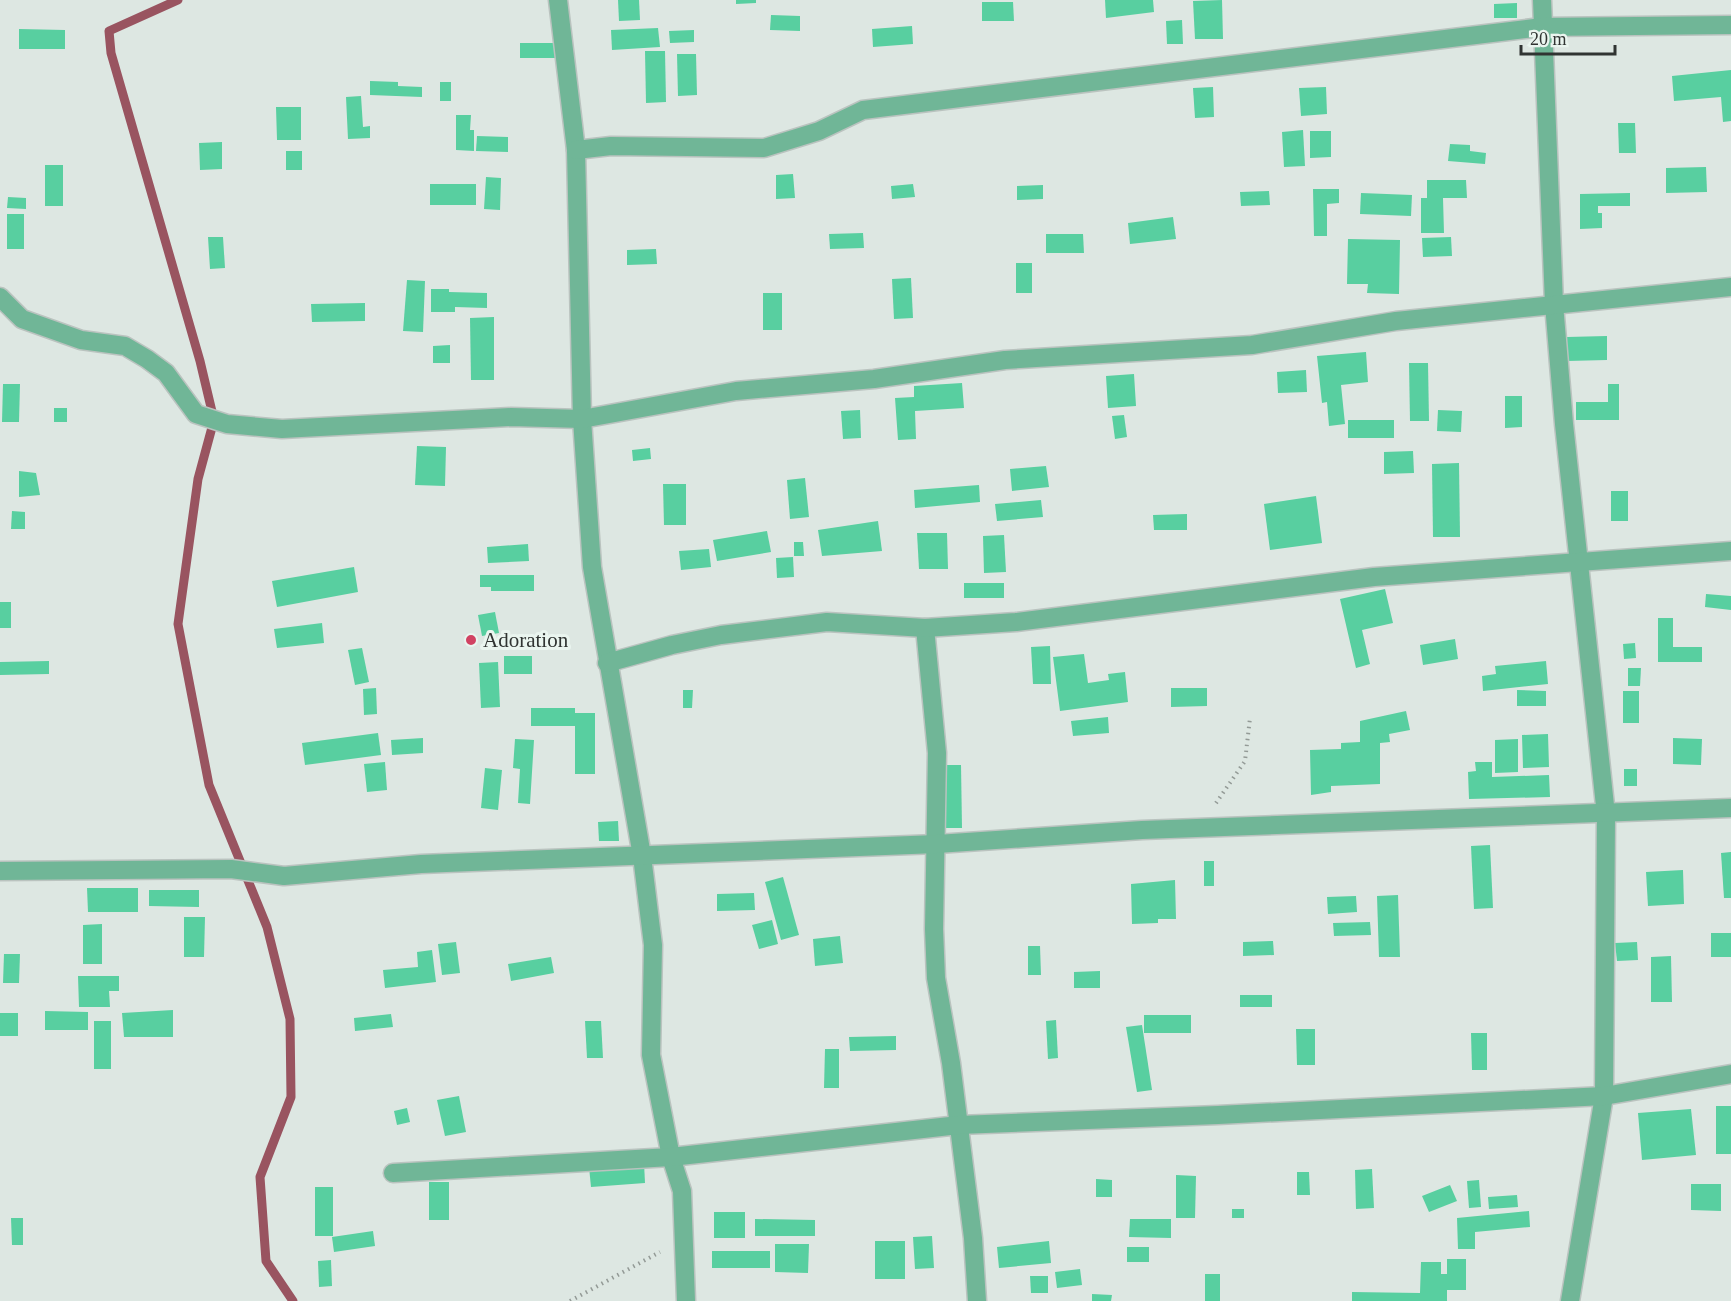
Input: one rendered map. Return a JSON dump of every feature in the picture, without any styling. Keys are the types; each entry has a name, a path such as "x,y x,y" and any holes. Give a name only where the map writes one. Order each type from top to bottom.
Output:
{"street":[{"path":"558,0 576,150 582,419 592,567 642,856 653,945 651,1055 671,1157 682,1191 686,1301"},
{"path":"1542,0 1554,304 1564,424 1606,815 1604,1096 1570,1301"},
{"path":"576,150 611,146 764,148 819,131 863,110 1542,27 1731,26"},
{"path":"0,297 22,319 81,340 124,346 166,373 196,414 227,424 282,429 511,417 582,419 736,391 874,379 1005,360 1252,345 1396,321 1731,287"},
{"path":"607,663 672,645 721,635 827,622 925,628 1016,622 1374,577 1731,550"},
{"path":"925,628 937,753 934,929 936,978 951,1063 977,1301"},
{"path":"0,871 231,869 284,876 421,864 937,844 1142,830 1606,815 1731,808"},
{"path":"393,1173 671,1157 958,1125 1604,1096 1731,1074"}],"path":[{"path":"1195,829 1245,761 1250,718"},
{"path":"570,1301 683,1241"}],"building":[{"path":"618,0 639,0 640,20 619,21"},
{"path":"736,0 756,0 756,3 736,4"},
{"path":"1105,0 1153,0 1154,12 1106,18"},
{"path":"1222,0 1223,39 1195,39 1193,1"},
{"path":"982,2 1013,2 1014,21 982,21"},
{"path":"1517,3 1517,18 1494,18 1494,4"},
{"path":"771,15 800,16 800,31 770,30"},
{"path":"1182,20 1183,44 1167,44 1166,21"},
{"path":"912,26 913,44 873,47 872,29"},
{"path":"658,28 660,47 612,50 611,30"},
{"path":"19,29 65,30 65,49 19,49"},
{"path":"694,30 694,42 670,43 669,31"},
{"path":"520,43 555,43 555,58 520,58"},
{"path":"645,51 665,51 666,102 646,103"},
{"path":"677,54 696,54 697,95 678,96"},
{"path":"1731,70 1731,121 1723,122 1721,97 1674,101 1672,76"},
{"path":"370,81 398,82 398,86 422,87 422,97 370,95"},
{"path":"440,82 451,82 451,101 440,101"},
{"path":"1213,87 1214,117 1195,118 1193,88"},
{"path":"1326,87 1327,114 1301,116 1299,88"},
{"path":"361,96 363,127 370,126 370,138 348,139 346,97"},
{"path":"276,107 301,107 301,140 277,140"},
{"path":"456,115 471,115 470,130 474,130 474,151 456,150"},
{"path":"1618,123 1635,123 1636,153 1619,153"},
{"path":"1303,130 1305,166 1284,167 1282,132"},
{"path":"1310,131 1331,131 1331,157 1310,158"},
{"path":"477,136 508,137 508,152 476,151"},
{"path":"222,142 222,169 200,170 199,143"},
{"path":"1450,144 1470,145 1470,151 1486,153 1485,164 1448,161"},
{"path":"286,151 302,151 302,170 286,170"},
{"path":"45,165 63,165 63,206 45,206"},
{"path":"1706,167 1707,192 1666,193 1666,168"},
{"path":"793,174 795,198 776,199 776,175"},
{"path":"486,177 501,178 500,210 484,209"},
{"path":"1427,180 1466,180 1467,198 1443,198 1444,233 1421,233 1421,198 1427,198"},
{"path":"430,184 476,184 476,205 430,205"},
{"path":"913,184 915,197 892,199 891,186"},
{"path":"1043,185 1043,199 1017,200 1017,186"},
{"path":"1313,189 1339,189 1339,203 1327,204 1327,236 1314,236"},
{"path":"1269,191 1270,205 1241,206 1240,192"},
{"path":"1361,193 1412,195 1411,216 1360,214"},
{"path":"1630,193 1630,206 1598,206 1598,213 1602,213 1602,228 1580,229 1580,194"},
{"path":"8,197 26,198 26,209 7,208"},
{"path":"7,214 24,214 24,249 7,249"},
{"path":"1173,217 1176,239 1130,244 1128,223"},
{"path":"863,233 864,248 830,249 829,234"},
{"path":"1046,234 1083,234 1084,253 1046,253"},
{"path":"208,237 223,237 225,268 210,269"},
{"path":"1451,237 1452,256 1423,257 1422,238"},
{"path":"1348,239 1400,240 1399,294 1367,293 1368,284 1347,284"},
{"path":"656,249 657,264 627,265 627,250"},
{"path":"1016,263 1032,263 1032,293 1016,293"},
{"path":"911,278 913,318 894,319 892,279"},
{"path":"407,280 425,281 423,332 403,331"},
{"path":"431,289 487,293 487,308 455,307 455,312 431,312"},
{"path":"763,293 782,293 782,330 763,330"},
{"path":"365,303 365,321 312,322 311,304"},
{"path":"494,317 494,380 471,380 470,318"},
{"path":"1607,336 1607,360 1567,361 1567,337"},
{"path":"450,345 450,363 433,363 433,346"},
{"path":"1366,352 1368,382 1341,385 1345,424 1329,426 1327,402 1322,403 1317,356"},
{"path":"1409,363 1428,363 1429,421 1410,421"},
{"path":"1306,370 1307,392 1278,393 1277,372"},
{"path":"1134,374 1136,406 1108,408 1106,376"},
{"path":"962,383 964,408 915,411 916,439 898,440 895,398 914,397 914,386"},
{"path":"3,384 20,384 19,422 2,422"},
{"path":"1608,384 1619,384 1619,420 1576,420 1576,402 1608,402"},
{"path":"1505,396 1522,396 1522,427 1505,428"},
{"path":"54,408 67,408 67,422 54,422"},
{"path":"860,410 861,438 843,439 841,411"},
{"path":"1438,410 1462,411 1461,432 1437,431"},
{"path":"1124,415 1127,437 1115,439 1112,416"},
{"path":"1348,420 1394,420 1394,438 1348,438"},
{"path":"417,446 446,447 445,486 415,485"},
{"path":"650,448 651,459 633,461 632,450"},
{"path":"1413,451 1414,473 1384,474 1384,452"},
{"path":"1459,463 1460,537 1433,537 1432,464"},
{"path":"1046,466 1049,487 1012,491 1010,469"},
{"path":"19,471 36,473 40,495 19,497"},
{"path":"805,478 809,517 790,519 787,480"},
{"path":"663,484 686,484 686,525 664,525"},
{"path":"979,485 980,502 915,508 914,490"},
{"path":"1611,491 1628,491 1628,521 1611,521"},
{"path":"1316,496 1322,543 1270,550 1264,504"},
{"path":"1041,500 1043,517 997,521 995,504"},
{"path":"12,511 25,512 25,529 11,529"},
{"path":"1187,514 1187,530 1154,530 1153,515"},
{"path":"878,521 882,551 822,556 818,530"},
{"path":"767,531 771,552 717,561 713,540"},
{"path":"917,533 947,533 948,569 919,569"},
{"path":"1004,535 1006,572 984,573 983,536"},
{"path":"794,542 803,542 804,556 794,556"},
{"path":"528,544 529,561 488,563 487,547"},
{"path":"709,549 711,567 681,570 679,551"},
{"path":"793,557 794,577 777,578 776,558"},
{"path":"354,567 358,592 277,607 272,581"},
{"path":"480,575 534,575 534,591 491,591 491,587 480,587"},
{"path":"964,583 1004,583 1004,598 964,598"},
{"path":"1385,589 1393,623 1362,630 1370,664 1356,668 1340,599"},
{"path":"1706,594 1731,596 1731,610 1705,607"},
{"path":"0,602 11,602 11,628 0,628"},
{"path":"495,612 499,633 482,636 478,615"},
{"path":"1658,618 1673,618 1673,647 1702,647 1702,662 1658,662"},
{"path":"322,623 324,643 277,648 274,629"},
{"path":"1455,639 1458,659 1423,665 1420,645"},
{"path":"1635,643 1636,658 1624,659 1623,644"},
{"path":"1050,646 1051,684 1033,684 1031,647"},
{"path":"362,648 369,682 355,685 348,650"},
{"path":"1084,654 1088,683 1109,680 1108,674 1125,672 1128,702 1060,711 1053,657"},
{"path":"504,656 532,656 532,674 504,674"},
{"path":"49,661 49,674 0,675 0,662"},
{"path":"1546,661 1548,684 1483,691 1482,676 1496,674 1495,666"},
{"path":"498,662 500,707 481,708 479,663"},
{"path":"1628,668 1641,668 1640,686 1628,686"},
{"path":"376,688 377,714 364,715 363,689"},
{"path":"1171,688 1207,688 1207,706 1171,707"},
{"path":"683,690 693,690 692,708 683,708"},
{"path":"1517,690 1546,691 1546,706 1517,706"},
{"path":"1623,691 1639,691 1639,723 1623,723"},
{"path":"531,708 575,708 575,713 595,713 595,774 575,774 575,726 531,726"},
{"path":"1406,711 1410,730 1389,734 1390,742 1380,743 1380,784 1331,786 1331,792 1311,795 1310,750 1341,749 1341,743 1360,742 1360,721"},
{"path":"1108,717 1109,733 1073,736 1071,721"},
{"path":"378,733 381,755 305,765 302,743"},
{"path":"1548,734 1549,767 1523,768 1522,735"},
{"path":"423,738 423,753 392,755 391,740"},
{"path":"1673,738 1702,739 1701,765 1673,764"},
{"path":"515,739 534,740 530,804 518,803 520,769 513,768"},
{"path":"1518,739 1518,772 1495,773 1495,740"},
{"path":"385,762 387,790 367,792 364,764"},
{"path":"1475,762 1492,762 1492,777 1549,775 1550,797 1469,799 1468,772 1476,771"},
{"path":"946,765 961,765 962,828 946,828"},
{"path":"485,768 502,770 498,810 481,808"},
{"path":"1624,769 1637,769 1637,786 1624,786"},
{"path":"618,821 619,841 599,841 598,822"},
{"path":"1490,845 1493,908 1474,909 1471,846"},
{"path":"1731,852 1731,898 1724,898 1721,853"},
{"path":"1204,861 1214,861 1214,886 1204,886"},
{"path":"1683,870 1684,904 1648,906 1646,872"},
{"path":"783,877 799,935 781,940 765,882"},
{"path":"1175,880 1176,919 1158,919 1158,923 1132,924 1131,884"},
{"path":"87,888 138,888 138,912 88,912"},
{"path":"149,890 199,890 199,907 149,906"},
{"path":"754,893 755,910 717,911 717,894"},
{"path":"1398,895 1400,957 1379,957 1377,896"},
{"path":"1356,896 1357,912 1328,914 1327,897"},
{"path":"184,917 205,917 204,957 184,957"},
{"path":"772,920 778,944 759,949 752,925"},
{"path":"1370,922 1371,935 1334,936 1333,923"},
{"path":"102,924 102,964 83,964 83,925"},
{"path":"1711,933 1731,933 1731,957 1711,957"},
{"path":"840,936 843,963 815,966 813,939"},
{"path":"1273,941 1274,955 1243,956 1243,942"},
{"path":"456,942 460,973 442,975 438,944"},
{"path":"1637,942 1638,960 1617,961 1615,943"},
{"path":"1028,946 1040,946 1041,975 1028,975"},
{"path":"432,950 436,982 385,988 383,970 418,967 417,952"},
{"path":"4,954 20,954 19,983 3,983"},
{"path":"1671,956 1672,1002 1651,1002 1651,957"},
{"path":"551,957 554,973 511,981 508,964"},
{"path":"1100,971 1100,988 1074,988 1074,972"},
{"path":"78,976 119,976 119,991 109,991 110,1007 79,1007"},
{"path":"1240,995 1272,995 1272,1007 1240,1007"},
{"path":"173,1010 173,1037 124,1037 122,1013"},
{"path":"45,1011 88,1012 88,1030 45,1030"},
{"path":"0,1013 18,1013 18,1036 0,1036"},
{"path":"391,1014 393,1027 355,1031 354,1018"},
{"path":"1144,1015 1191,1015 1191,1033 1144,1033"},
{"path":"1056,1020 1058,1058 1048,1059 1046,1021"},
{"path":"94,1021 111,1021 111,1069 94,1069"},
{"path":"585,1021 601,1021 603,1058 587,1058"},
{"path":"1142,1025 1152,1090 1137,1092 1126,1027"},
{"path":"1296,1029 1315,1029 1315,1065 1297,1065"},
{"path":"1471,1033 1487,1033 1487,1070 1472,1070"},
{"path":"896,1036 896,1050 850,1051 849,1037"},
{"path":"825,1049 839,1049 839,1088 824,1088"},
{"path":"459,1096 466,1132 445,1136 437,1100"},
{"path":"1716,1106 1731,1106 1731,1154 1716,1154"},
{"path":"407,1108 410,1122 397,1125 394,1111"},
{"path":"1691,1109 1696,1155 1642,1160 1638,1113"},
{"path":"644,1163 645,1183 591,1187 589,1167"},
{"path":"1372,1169 1374,1208 1356,1209 1355,1170"},
{"path":"1297,1172 1309,1172 1310,1195 1297,1195"},
{"path":"1176,1175 1196,1176 1195,1218 1176,1218"},
{"path":"1096,1179 1112,1180 1112,1197 1096,1197"},
{"path":"1479,1180 1481,1207 1469,1208 1467,1181"},
{"path":"429,1182 449,1182 449,1220 429,1220"},
{"path":"1691,1184 1721,1184 1721,1211 1691,1210"},
{"path":"1450,1185 1457,1201 1429,1212 1422,1196"},
{"path":"315,1187 333,1187 333,1236 315,1236"},
{"path":"1517,1195 1518,1207 1489,1209 1488,1197"},
{"path":"1232,1209 1244,1209 1244,1218 1232,1218"},
{"path":"1529,1211 1530,1227 1475,1232 1475,1249 1458,1249 1457,1218"},
{"path":"714,1212 745,1212 745,1238 714,1238"},
{"path":"11,1218 23,1218 23,1245 12,1245"},
{"path":"755,1219 815,1220 815,1236 755,1236"},
{"path":"1130,1219 1171,1219 1171,1238 1129,1237"},
{"path":"373,1231 375,1246 334,1252 332,1237"},
{"path":"932,1236 934,1268 915,1269 913,1237"},
{"path":"875,1241 905,1241 905,1279 875,1279"},
{"path":"1049,1241 1051,1263 999,1268 997,1247"},
{"path":"775,1244 809,1244 808,1273 775,1272"},
{"path":"1127,1247 1149,1247 1149,1262 1127,1262"},
{"path":"712,1251 770,1251 770,1268 712,1268"},
{"path":"1447,1259 1466,1259 1466,1290 1447,1290 1447,1301 1352,1301 1352,1292 1420,1293 1421,1262 1441,1262 1441,1274 1447,1274"},
{"path":"331,1260 332,1286 319,1287 318,1261"},
{"path":"1080,1269 1082,1285 1057,1288 1055,1272"},
{"path":"1205,1274 1220,1274 1220,1301 1205,1301"},
{"path":"1030,1276 1048,1276 1048,1293 1031,1293"},
{"path":"1092,1294 1112,1295 1111,1301 1092,1301"}],"waterway":[{"path":"178,0 109,31 111,53 200,361 214,420 198,479 178,624 209,785 267,927 290,1019 291,1097 260,1177 266,1261 293,1301"}],"place":[{"name":"Adoration","path":"471,640"}]}
